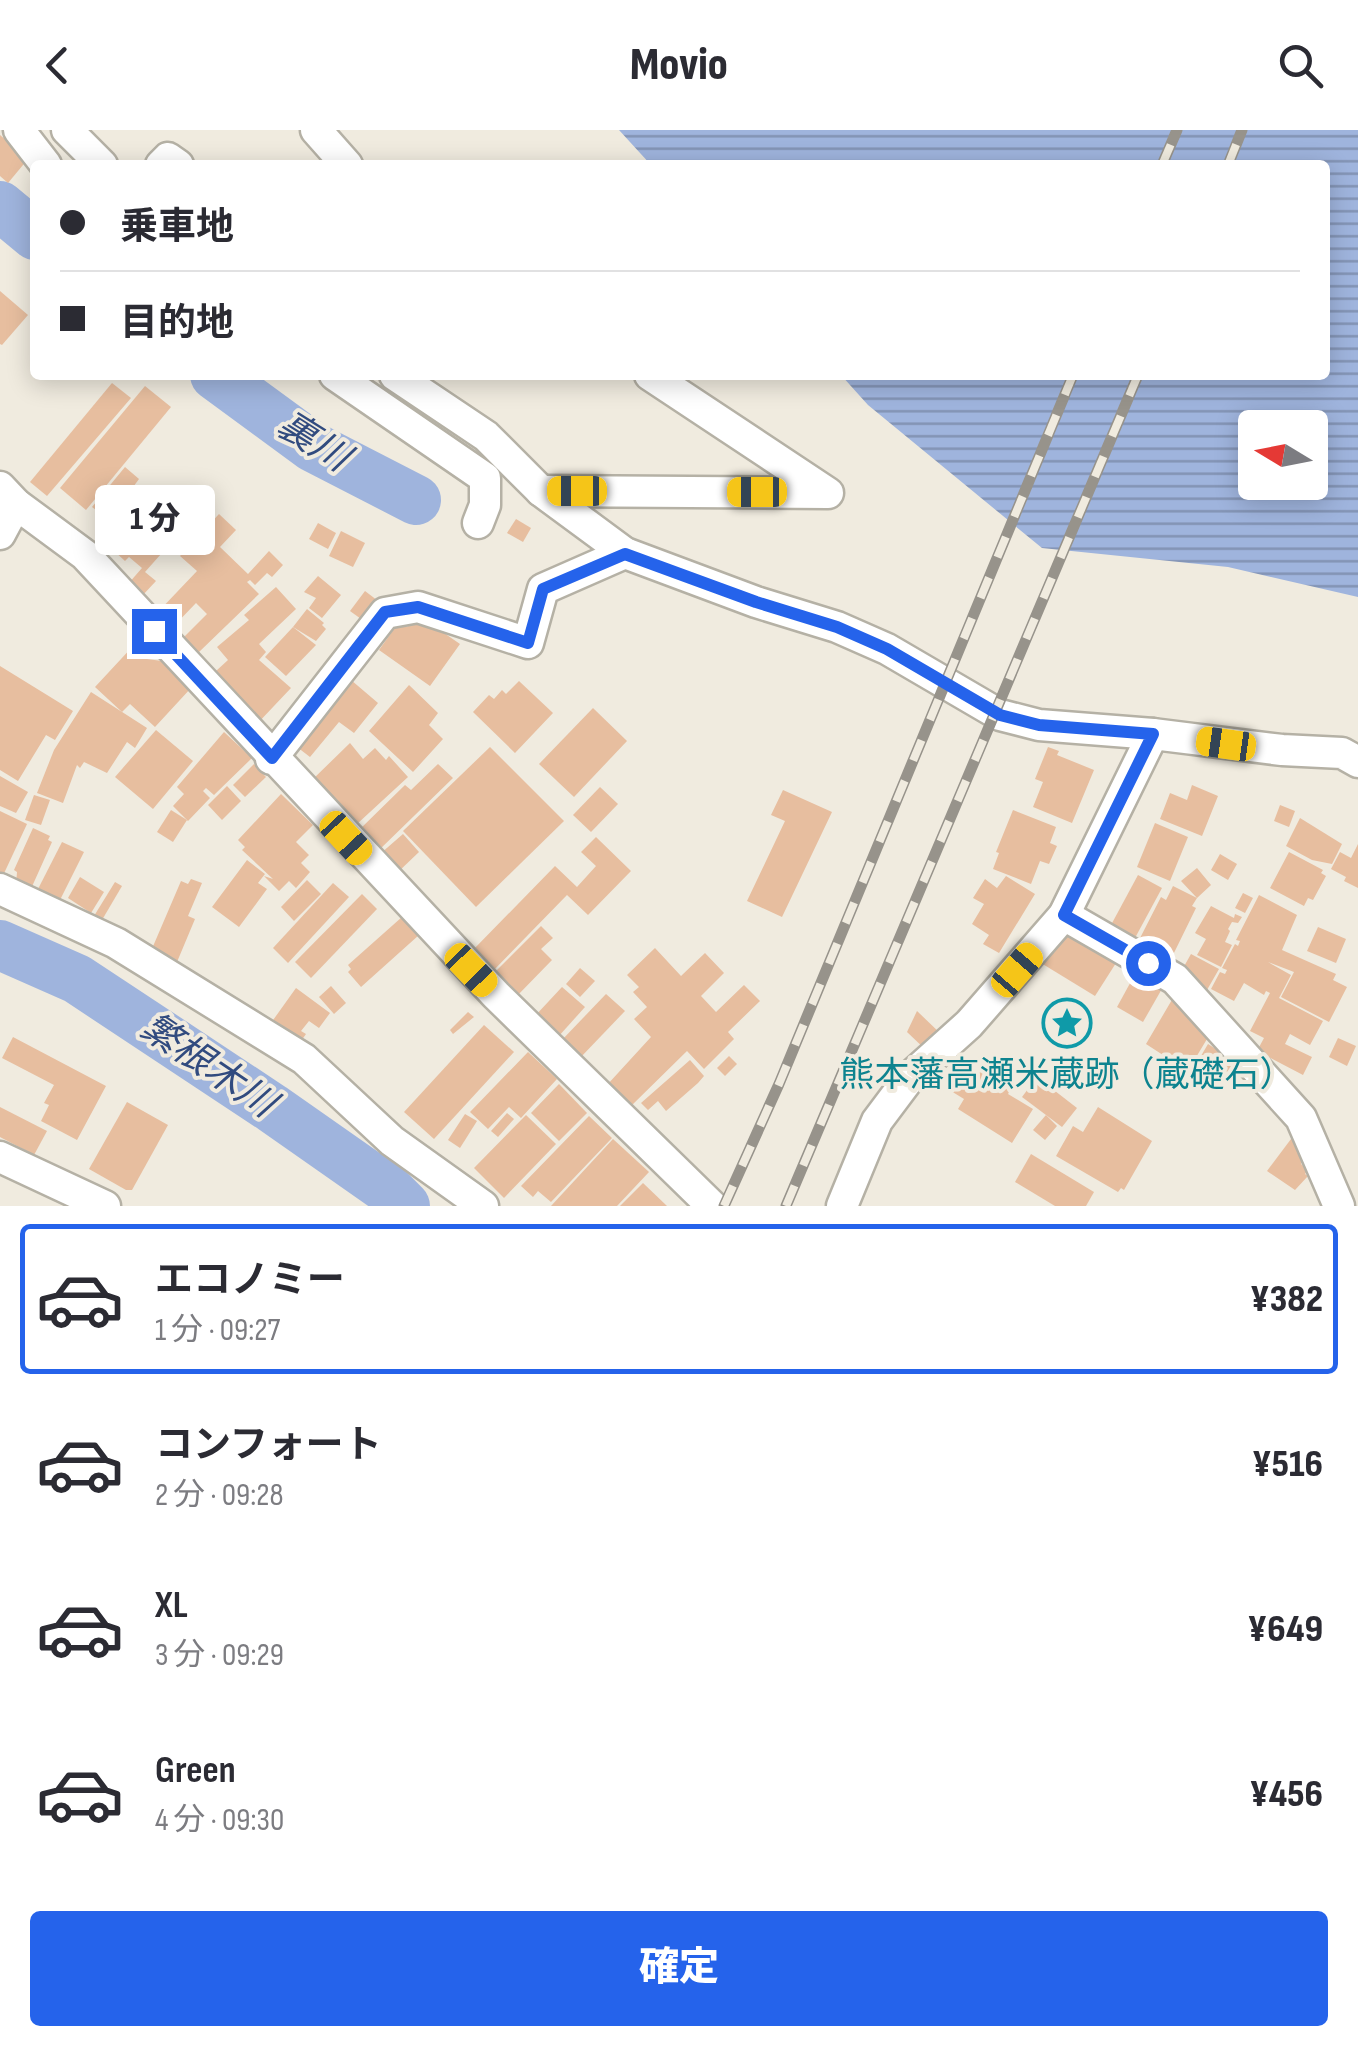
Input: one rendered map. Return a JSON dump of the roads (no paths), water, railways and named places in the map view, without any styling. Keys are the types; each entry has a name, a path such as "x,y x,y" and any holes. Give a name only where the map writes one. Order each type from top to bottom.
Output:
{"street":[{"path":"19,130 42,160"},
{"path":"68,130 97,160"},
{"path":"316,130 342,160"},
{"path":"342,380 485,478 485,505 478,523"},
{"path":"402,380 486,436 542,490 625,554 837,627 887,649 1000,715 1039,725 1353,756"},
{"path":"542,490 828,493 658,380"},
{"path":"0,534 8,495 85,556 471,970 698,1201"},
{"path":"272,758 385,612 418,607 528,643 543,589 625,554"},
{"path":"842,1206 877,1121 910,1078 969,1024 1064,915 1153,734"},
{"path":"0,889 116,942 304,1059 392,1141 483,1206"},
{"path":"1064,915 1175,979 1301,1118 1339,1206"},
{"path":"0,1157 105,1206"}],"water":[{"path":"619,130 1358,130 1358,597 1228,567 1042,548 868,405 846,380 1330,380 1330,160 646,160"}],"waterway":[{"name":"裏川","path":"0,206 30,231"},
{"name":"裏川","path":"222,380 313,447 416,500"},
{"name":"繁根木川","path":"0,945 77,979 272,1108 389,1190 405,1206"}],"railway":[{"path":"1164,160 1177,130"},
{"path":"1230,160 1242,130"},
{"path":"724,1206 779,1084 1071,380"},
{"path":"786,1206 1136,380"}],"place":[{"name":"熊本藩高瀬米蔵跡（蔵礎石）","path":"1067,1023"}]}
